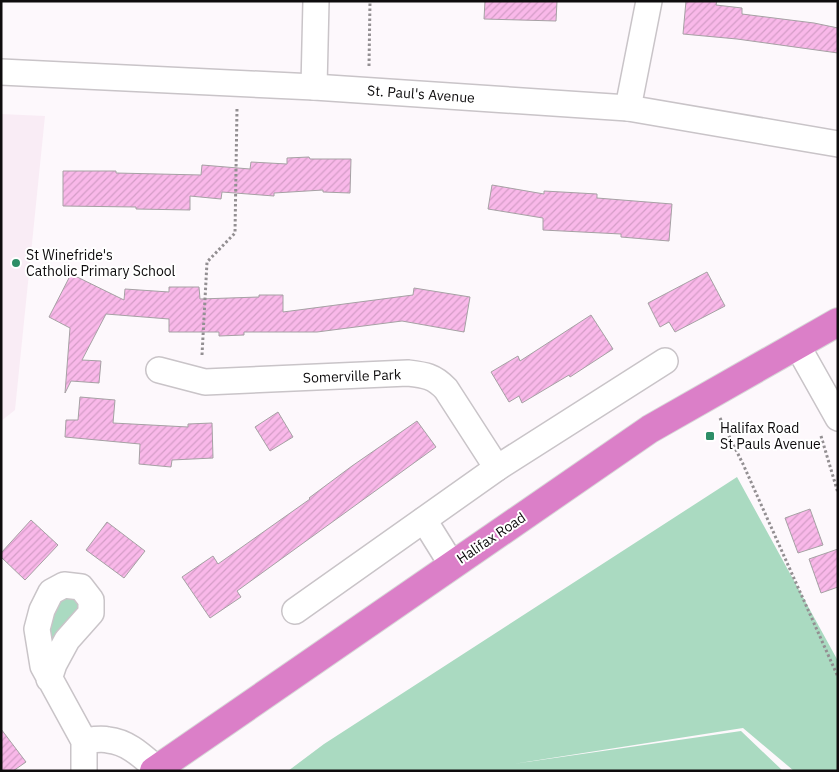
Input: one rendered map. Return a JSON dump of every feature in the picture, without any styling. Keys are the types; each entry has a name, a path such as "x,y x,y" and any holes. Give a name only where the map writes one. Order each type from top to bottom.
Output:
{"highway":[{"name":"Halifax Road","path":"156,770 650,429 838,322"}],"street":[{"path":"314,87 316,1"},
{"path":"628,108 649,1"},
{"name":"St. Paul's Avenue","path":"1,72 314,87 628,108 838,144"},
{"path":"797,345 828,423"},
{"path":"295,610 498,468 665,360"},
{"name":"Somerville Park","path":"159,370 204,382 408,373 427,376 438,381 446,389 498,468"},
{"path":"424,520 452,565"},
{"path":"49,678 84,741 84,771"},
{"path":"84,741 108,740 128,746 136,750 156,770"}],"path":[{"path":"369,91 370,1"},
{"path":"200,381 207,262 235,233 238,83"},
{"path":"717,413 743,464 838,677"},
{"path":"828,423 838,493"}],"shaded area":[{"name":"St Winefride's Catholic Primary School","path":"1,114 45,116 15,410 1,421"}],"green space":[{"path":"737,477 838,661 838,771 794,771 743,728 513,764 741,731 783,771 288,771 324,744"},
{"path":"80,597 81,615 50,658 49,609 54,598"}],"building":[{"path":"485,1 557,1 556,21 484,19"},
{"path":"686,1 717,1 716,5 742,8 742,14 838,28 838,53 737,39 683,34"},
{"path":"309,157 310,159 351,159 350,193 323,192 323,190 274,193 274,196 222,192 221,199 190,196 190,210 63,206 63,171 116,171 116,173 201,175 202,165 250,169 251,162 287,164 287,158"},
{"path":"492,185 544,194 544,191 597,194 597,198 672,204 669,241 621,237 621,234 543,230 543,218 488,209"},
{"path":"707,272 725,306 675,332 669,322 660,327 648,303"},
{"path":"71,274 124,300 125,289 169,292 169,287 199,287 200,299 283,295 283,312 413,295 414,288 470,297 464,332 402,321 317,332 244,332 244,335 219,336 219,332 169,332 169,319 106,314 82,360 101,361 99,383 71,381 65,393 70,328 49,317"},
{"path":"591,315 613,349 570,377 569,375 522,403 519,396 509,402 491,372 518,356 520,361"},
{"path":"80,397 115,400 113,423 188,427 188,424 212,423 213,458 172,460 171,467 139,464 140,444 65,437 66,420 78,420"},
{"path":"278,412 293,437 270,451 255,427"},
{"path":"417,421 436,447 237,591 241,597 210,618 182,577 213,556 218,564"},
{"path":"810,509 823,545 798,553 785,518"},
{"path":"31,520 58,545 25,580 1,557 1,553"},
{"path":"107,522 145,551 124,578 86,550"},
{"path":"838,549 838,587 821,593 809,559"},
{"path":"1,729 26,762 13,771 1,771"}],"place":[{"name":"St Winefride's Catholic Primary School","path":"16,263"},
{"name":"Halifax Road St Pauls Avenue","path":"710,436"}]}
